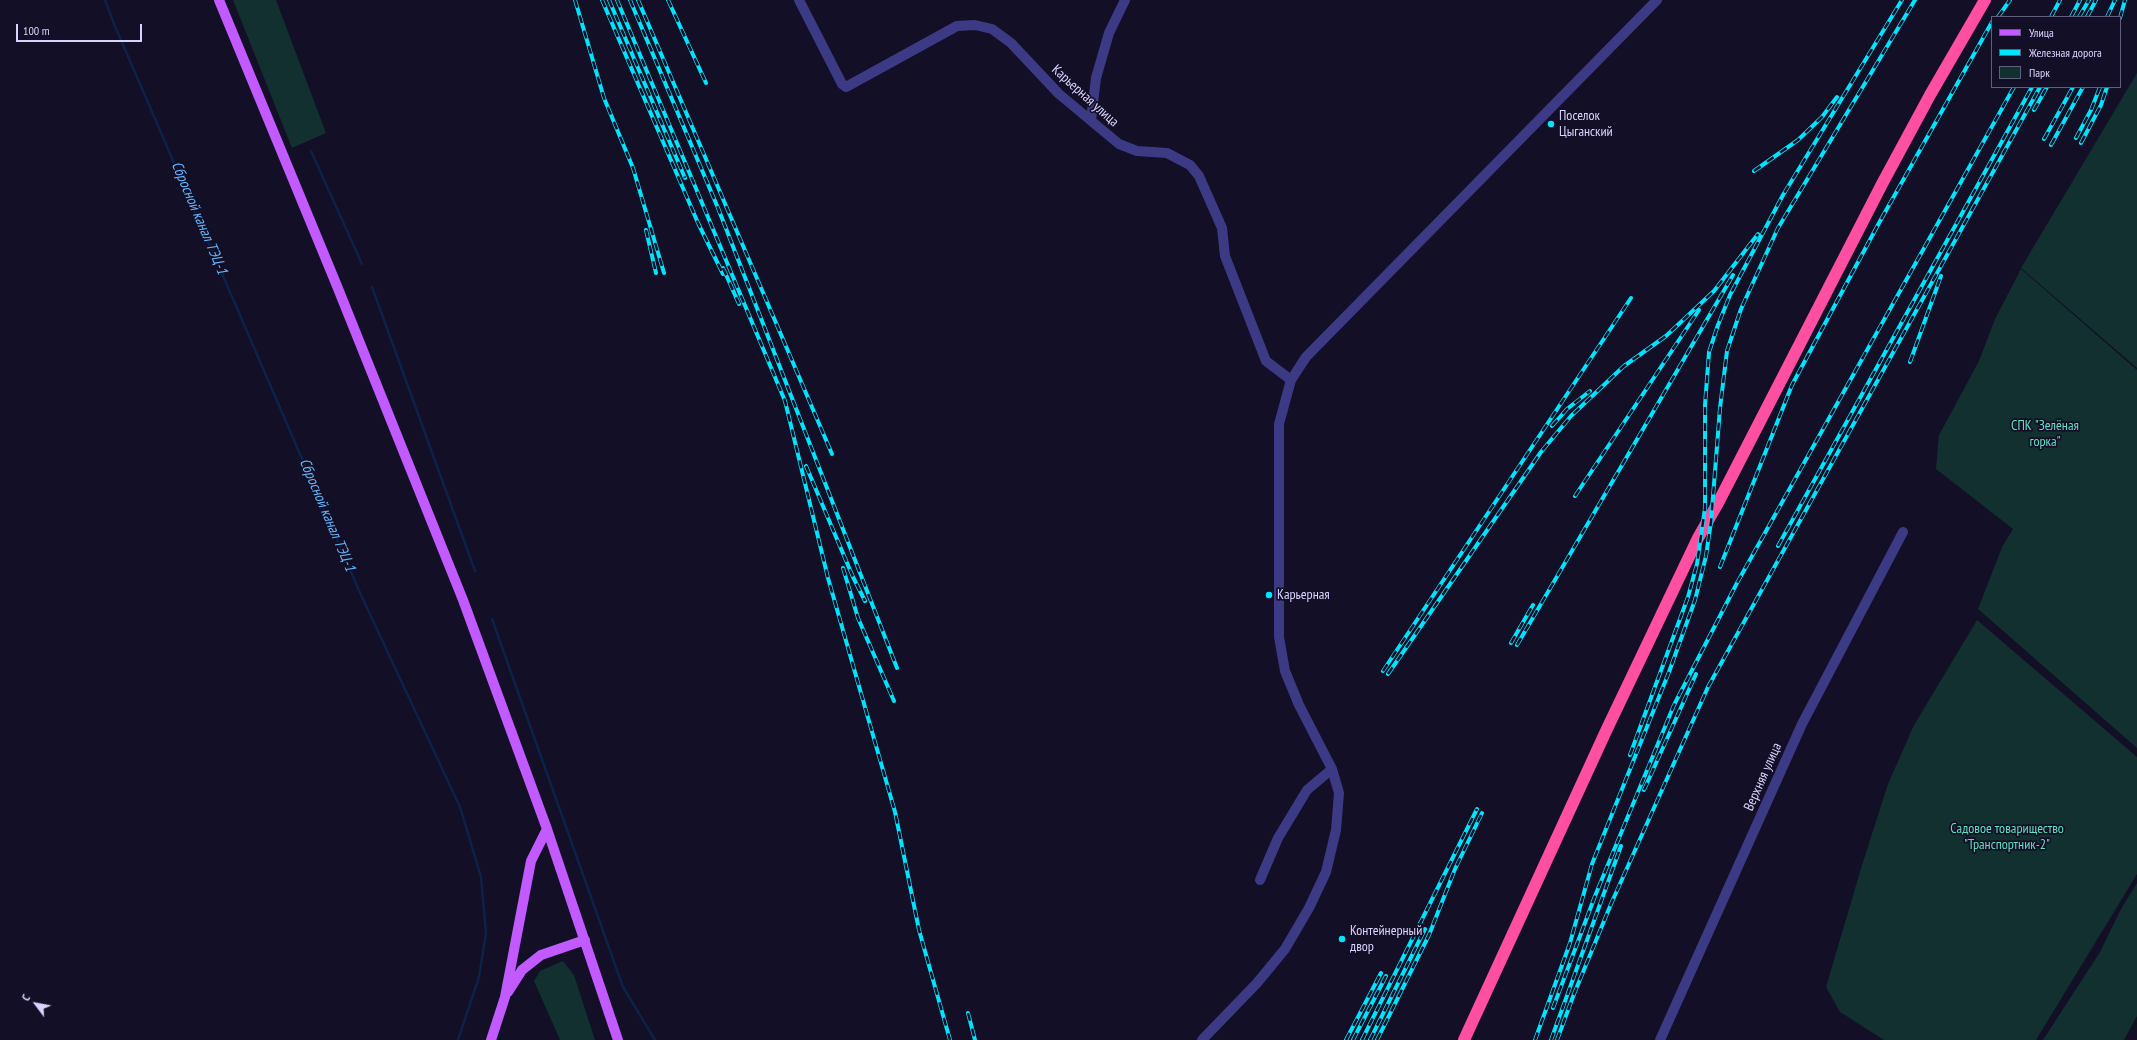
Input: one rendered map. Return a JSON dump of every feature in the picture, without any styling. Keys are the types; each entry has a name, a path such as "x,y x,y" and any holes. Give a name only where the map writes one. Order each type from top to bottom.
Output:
{"highway":[{"path":"1464,1040 1606,731 1698,538 1718,503 1885,177 1985,0"}],"main road":[{"path":"219,0 337,286 463,600 547,829 618,1040"},
{"path":"490,1040 505,997 531,861 547,829"},
{"path":"505,997 522,970 541,955 585,940"}],"street":[{"name":"Карьерная улица","path":"799,0 842,84 846,87 957,26 975,24 992,29 1011,43 1059,94 1124,147 1137,151 1167,153 1190,165 1199,176 1222,228 1225,256 1266,361 1291,380"},
{"path":"1091,120 1099,70 1109,33 1126,0"},
{"path":"1202,1040 1257,983 1285,949 1309,908 1326,872 1336,830 1339,793 1332,769 1285,671 1279,637 1279,424 1291,380 1306,358 1657,0"},
{"name":"Верхняя улица","path":"1660,1040 1802,724 1903,532"},
{"path":"1260,880 1278,838 1307,790 1332,769"}],"green space":[{"path":"233,0 276,0 326,133 292,148"},
{"path":"2137,73 2137,368 2021,268"},
{"name":"СПК \"Зелёная горка\"","path":"2021,269 2137,370 2137,748 1978,609 2002,547 2013,529 1936,469 1939,435 1979,361 1995,319"},
{"name":"Садовое товарищество \"Транспортник-2\"","path":"1977,620 2137,757 2137,874 2036,1040 1884,1040 1840,1012 1826,987 1862,865 1888,784 1914,725"},
{"path":"2137,883 2137,1016 2124,1040 2043,1040 2100,952 2121,909"},
{"path":"563,961 574,975 595,1040 560,1040 534,981 540,971"}],"waterway":[{"name":"Сбросной канал ТЭЦ-1","path":"105,0 114,24 361,595 460,807 481,877 486,933 479,977 458,1040"},
{"path":"311,151 362,264"},
{"path":"372,287 475,571"},
{"path":"492,619 623,987 655,1040"}],"railway":[{"path":"575,0 604,98 633,168 664,273"},
{"path":"602,0 698,223 723,274"},
{"path":"609,0 685,178"},
{"path":"617,0 785,401 828,578 895,812 919,930 950,1040"},
{"path":"630,0 718,208 897,668"},
{"path":"638,0 832,454"},
{"path":"668,0 706,83"},
{"path":"1630,755 1688,597 1697,564 1705,508 1705,405 1709,352 1718,325 1730,295 1783,195 1902,0"},
{"path":"1535,1040 1570,943 1592,864 1669,672 1695,600 1706,556 1711,522 1720,408 1727,351 1741,309 1778,228 1915,0"},
{"path":"1999,16 2010,0"},
{"path":"2052,16 2060,0"},
{"path":"2072,16 2080,0"},
{"path":"2080,16 2089,0"},
{"path":"2088,16 2096,0"},
{"path":"2107,16 2115,0"},
{"path":"2121,16 2125,0"},
{"path":"1720,567 1792,385 1879,223 1991,24"},
{"path":"1553,1008 1595,896 1674,705 1737,583 2013,88"},
{"path":"1778,546 2031,88"},
{"path":"1557,1040 1611,904 1708,687 2039,88"},
{"path":"2034,110 2046,88"},
{"path":"2044,139 2072,88"},
{"path":"2051,145 2082,88"},
{"path":"2076,138 2091,110 2100,88"},
{"path":"2081,143 2101,105 2107,88"},
{"path":"1754,171 1798,140 1822,117 1837,97"},
{"path":"646,230 656,273"},
{"path":"1388,674 1541,452 1571,416 1624,366 1666,336 1714,291 1758,234"},
{"path":"723,268 739,304"},
{"path":"1517,645 1733,275"},
{"path":"1910,362 1941,276"},
{"path":"1383,671 1631,298"},
{"path":"1575,496 1699,310"},
{"path":"1552,426 1567,409 1590,391"},
{"path":"806,466 853,577 865,601"},
{"path":"843,568 858,618 894,701"},
{"path":"1511,643 1533,605"},
{"path":"1644,790 1696,674"},
{"path":"1362,1040 1477,809"},
{"path":"1377,1040 1429,935 1455,869 1482,813"},
{"path":"1551,1040 1621,846"},
{"path":"1370,1040 1425,929"},
{"path":"1346,1040 1381,973"},
{"path":"1353,1040 1386,976"},
{"path":"968,1013 975,1040"}],"place":[{"name":"Поселок Цыганский","path":"1551,124"},
{"name":"Карьерная","path":"1269,595"},
{"name":"Контейнерный двор","path":"1342,939"}]}
